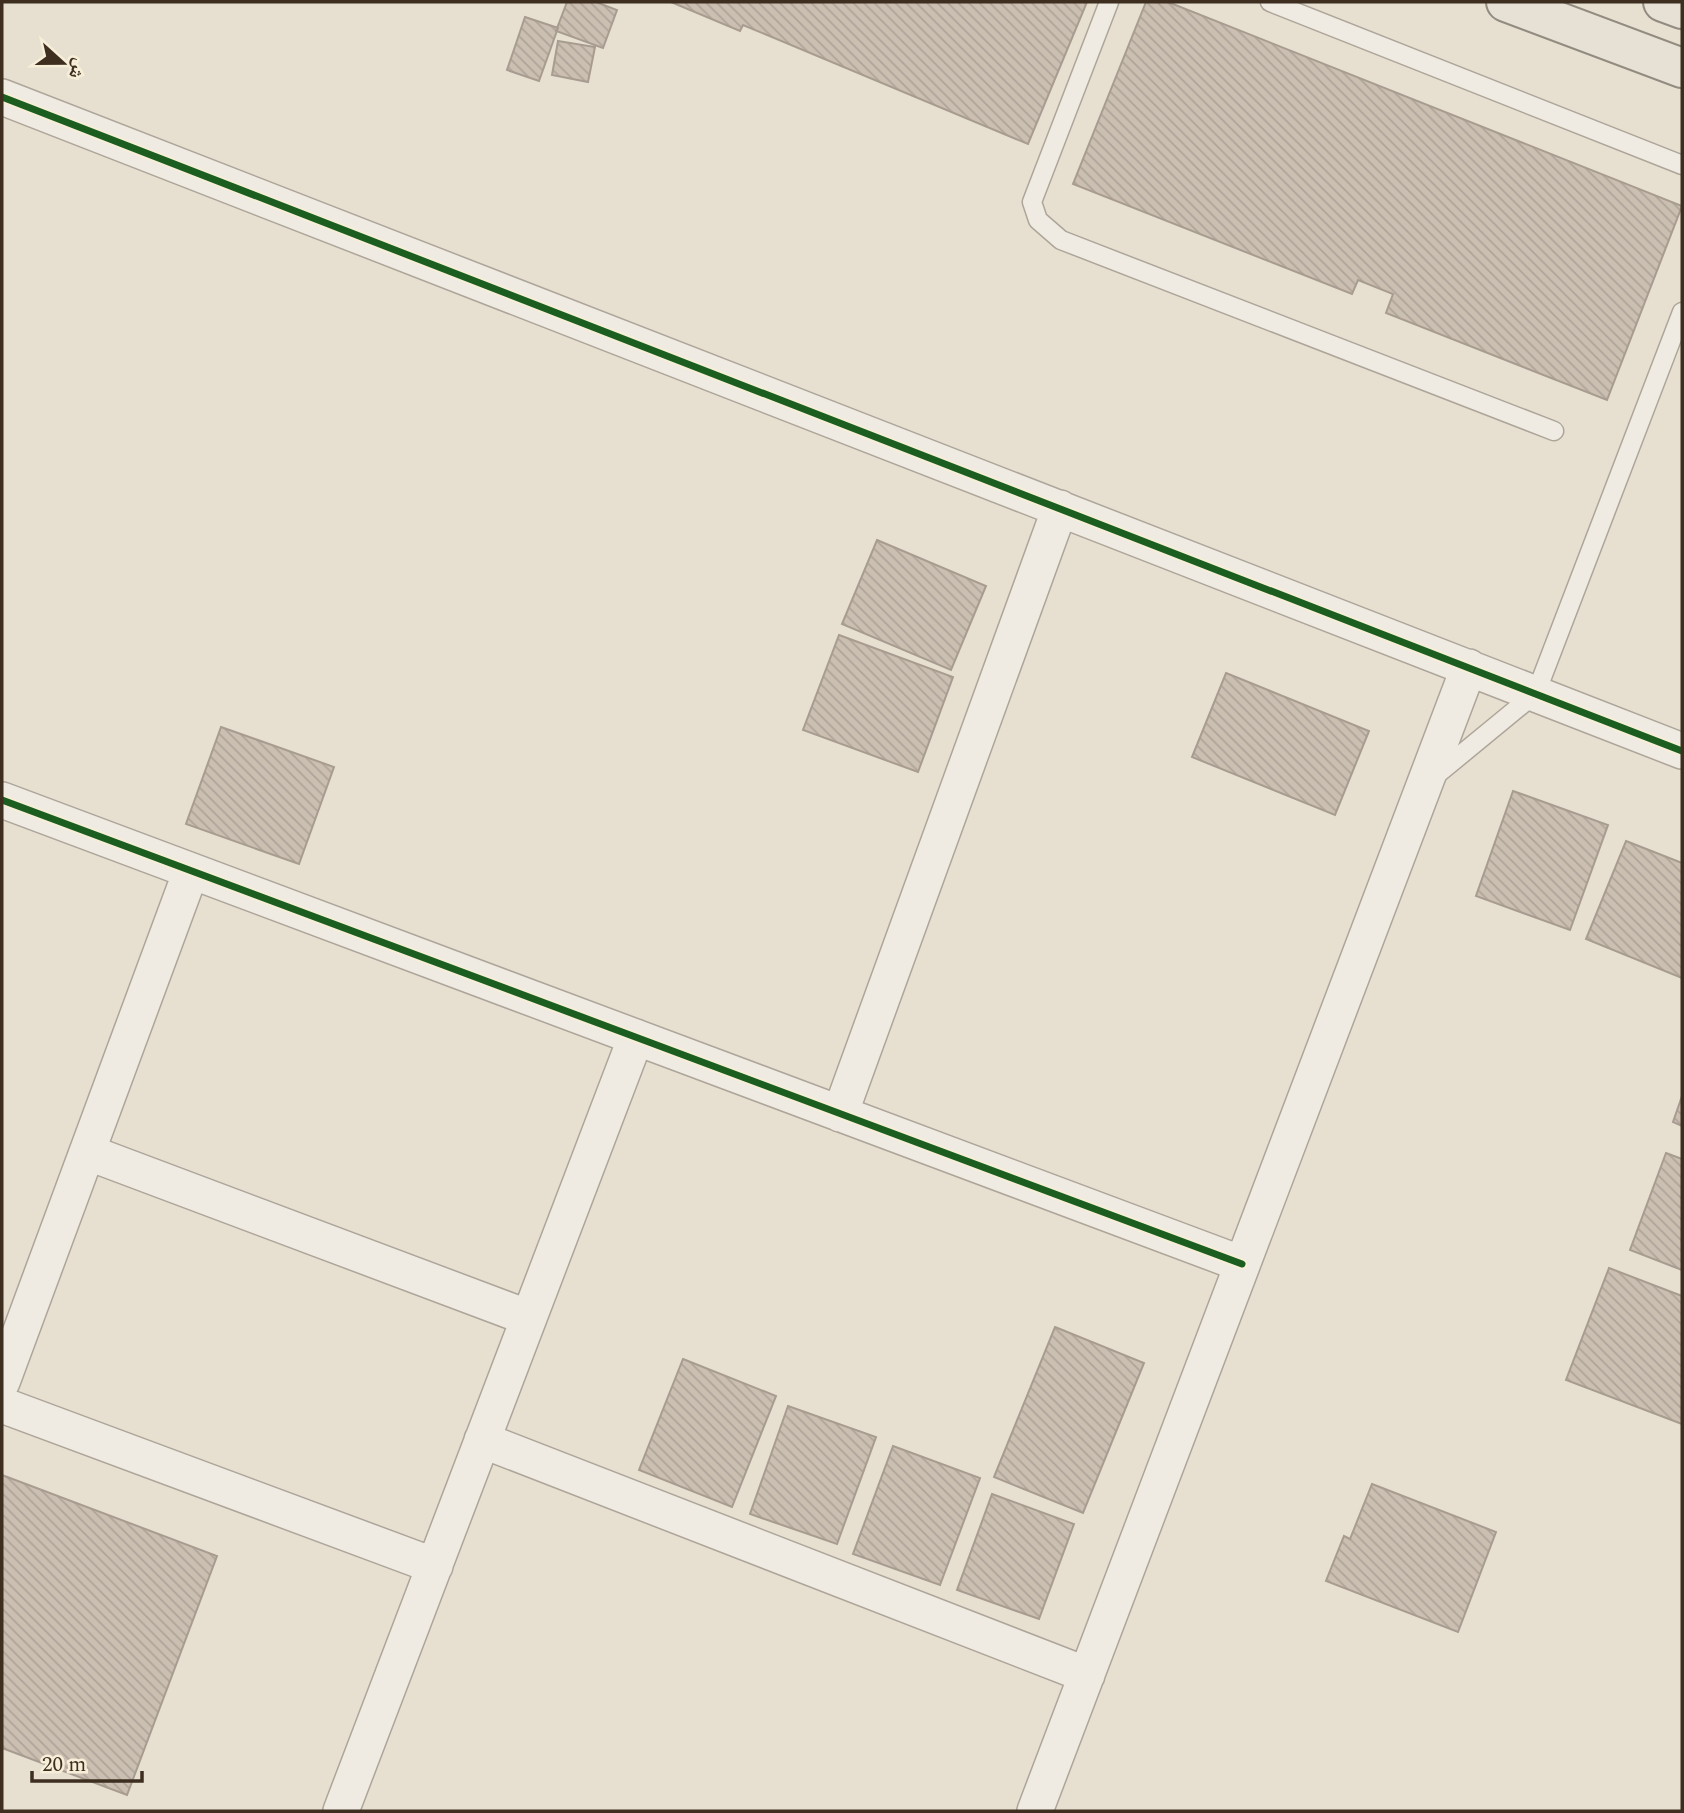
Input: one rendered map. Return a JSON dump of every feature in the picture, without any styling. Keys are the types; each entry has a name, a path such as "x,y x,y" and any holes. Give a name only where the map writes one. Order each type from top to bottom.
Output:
{"main road":[{"path":"1506,2 1682,68"},
{"path":"1663,2 1682,9"}],"street":[{"path":"2,97 1682,751"},
{"path":"840,1114 1060,508"},
{"path":"1035,1811 1469,667"},
{"path":"2,800 1242,1264"},
{"path":"2,1381 191,871"},
{"path":"341,1811 636,1037"},
{"path":"87,1152 529,1318"},
{"path":"2,1405 435,1566"},
{"path":"482,1440 1087,1675"}],"lane":[{"path":"1109,2 1032,202 1038,220 1061,240 1554,431"},
{"path":"1270,2 1682,165"},
{"path":"1424,785 1536,693 1682,312"}],"building":[{"path":"567,2 596,2 617,10 603,48 556,31"},
{"path":"671,2 1087,2 1028,144 743,25 740,31"},
{"path":"1146,2 1168,2 1682,206 1607,400 1386,313 1393,294 1358,280 1352,294 1073,184"},
{"path":"525,17 558,28 539,81 507,70"},
{"path":"558,41 595,47 588,82 552,75"},
{"path":"877,540 986,586 951,670 842,624"},
{"path":"839,635 953,677 918,772 803,730"},
{"path":"1226,673 1369,731 1335,815 1192,757"},
{"path":"221,727 334,767 299,864 186,824"},
{"path":"1513,791 1608,825 1570,930 1476,896"},
{"path":"1626,841 1682,863 1682,978 1586,939"},
{"path":"1682,1096 1682,1126 1673,1122"},
{"path":"1666,1153 1682,1159 1682,1270 1630,1250"},
{"path":"1609,1268 1682,1296 1682,1424 1566,1380"},
{"path":"1055,1327 1144,1363 1083,1513 994,1477"},
{"path":"683,1359 776,1396 732,1507 639,1470"},
{"path":"788,1406 876,1437 837,1544 750,1514"},
{"path":"893,1446 980,1478 940,1585 853,1554"},
{"path":"2,1475 217,1556 127,1795 2,1748"},
{"path":"1372,1484 1496,1532 1458,1632 1326,1581 1344,1536 1350,1539"},
{"path":"992,1494 1074,1524 1039,1619 957,1590"}],"cycle path":[{"path":"2,97 1682,751"},
{"path":"2,800 1242,1264"}]}
